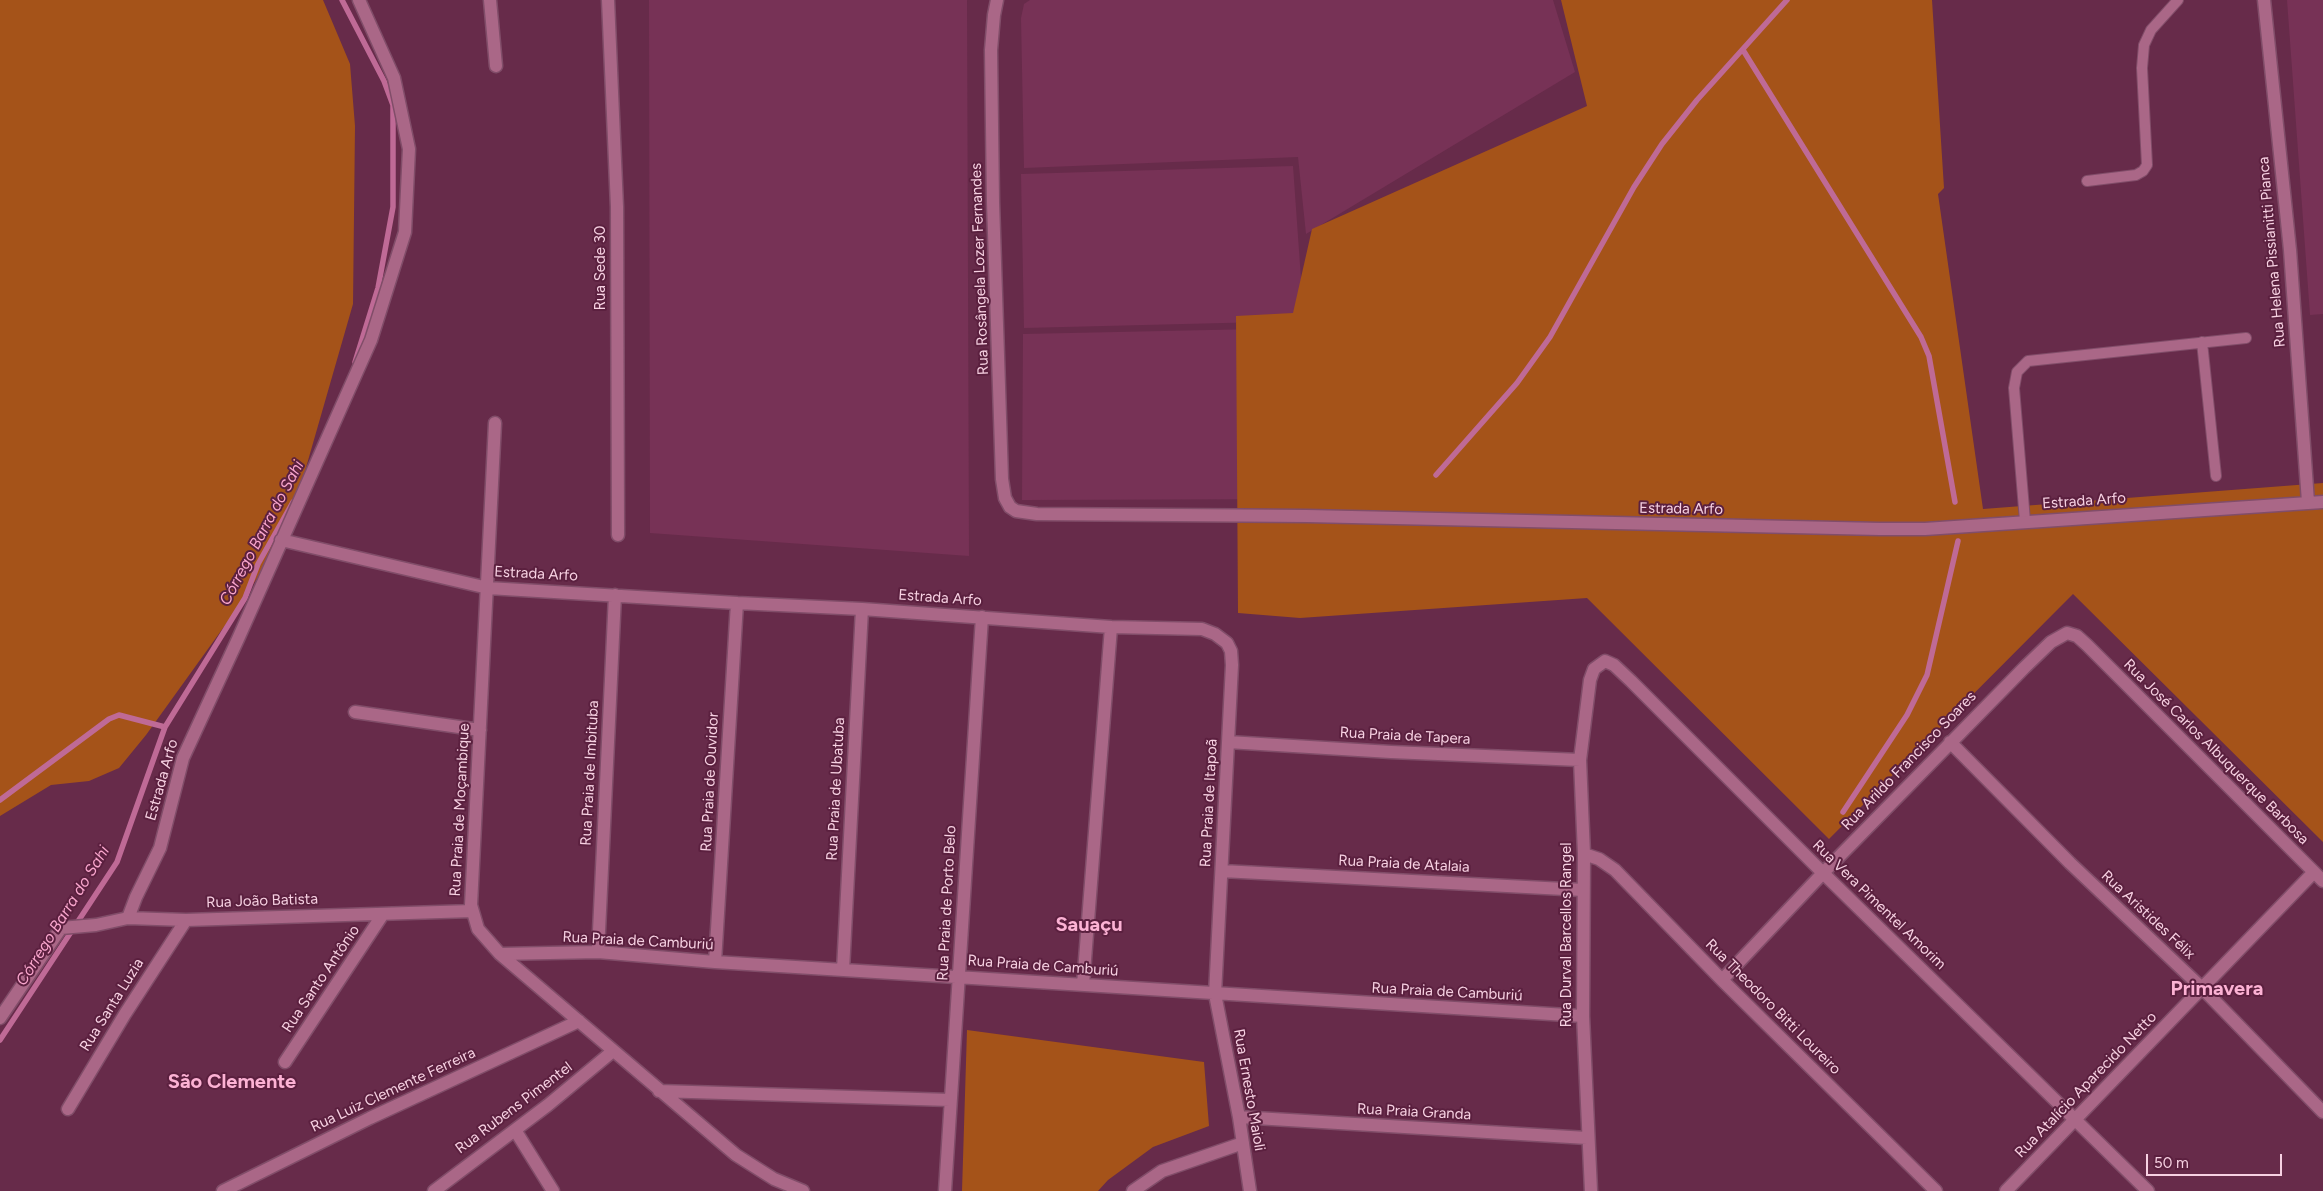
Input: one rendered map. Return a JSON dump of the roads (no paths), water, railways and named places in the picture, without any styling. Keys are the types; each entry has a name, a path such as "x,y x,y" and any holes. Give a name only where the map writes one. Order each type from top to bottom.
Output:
{"street":[{"path":"281,540 371,340 404,232 409,149 394,78 359,0"},
{"path":"490,0 496,66"},
{"name":"Rua Sede 30","path":"608,0 618,207 618,535"},
{"name":"Rua Rosângela Lozer Fernandes","path":"998,0 994,15 992,50 993,183 1002,479 1005,498 1010,507 1016,511 1037,514"},
{"name":"Rua Helena Pissianitti Pianca","path":"2264,0 2290,250 2308,502"},
{"name":"Rua Praia de Moçambique","path":"495,423 472,911 478,929 500,954 736,1155 774,1179 803,1191"},
{"name":"Estrada Arfo","path":"1037,514 1307,516 1880,530 1925,529 2323,502"},
{"name":"Estrada Arfo","path":"128,918 133,903 160,848 182,758 238,639 281,540 488,588 862,609 1111,627 1202,629"},
{"name":"Rua Praia de Imbituba","path":"598,952 615,595"},
{"name":"Rua Praia de Ouvidor","path":"716,962 737,603"},
{"name":"Rua Praia de Ubatuba","path":"843,970 862,609"},
{"name":"Rua Praia de Porto Belo","path":"945,1191 982,617"},
{"path":"1083,985 1111,627"},
{"name":"Rua Praia de Itapoã","path":"1202,629 1221,638 1231,650 1215,994"},
{"name":"Rua Arildo Francisco Soares","path":"1722,980 1822,873 1950,742 2058,636 2072,634 2086,645"},
{"name":"Rua José Carlos Albuquerque Barbosa","path":"2086,645 2318,877"},
{"name":"Rua Vera Pimentel Amorim","path":"1590,680 1594,669 1600,663 1605,661 1614,665 1822,873 2148,1191"},
{"name":"Rua Durval Barcellos Rangel","path":"1590,680 1580,760 1584,854 1583,1016 1587,1138 1591,1191"},
{"path":"354,712 480,730"},
{"name":"Rua Praia de Tapera","path":"1228,742 1391,752 1580,760"},
{"name":"Rua Aristides Félix","path":"1950,742 2070,863 2203,989 2323,1112"},
{"name":"Rua Theodoro Bitti Loureiro","path":"1584,854 1599,859 1615,870 1722,980 1936,1191"},
{"name":"Rua Praia de Atalaia","path":"1222,871 1584,890"},
{"name":"Rua Atalício Aparecido Netto","path":"2006,1191 2074,1119 2203,989 2318,877"},
{"name":"Rua João Batista","path":"0,1018 61,928 96,925 128,918 186,920 472,911"},
{"name":"Rua Santo Antônio","path":"285,1062 384,914"},
{"name":"Rua Santa Luzia","path":"68,1109 125,1014 186,920"},
{"name":"Rua Praia de Camburiú","path":"500,954 598,952 959,978 1583,1016"},
{"name":"Rua Ernesto Maioli","path":"1215,994 1239,1117 1250,1191"},
{"name":"Rua Luiz Clemente Ferreira","path":"223,1191 378,1114 578,1021"},
{"name":"Rua Rubens Pimentel","path":"434,1191 515,1130 613,1051"},
{"path":"659,1091 950,1100"},
{"name":"Rua Praia Granda","path":"1239,1117 1587,1138"},
{"path":"515,1130 553,1191"},
{"path":"1133,1191 1162,1171 1243,1143"}],"lane":[{"path":"2087,181 2136,175 2143,171 2147,165 2142,68 2144,45 2151,30 2178,0"},
{"path":"2025,521 2014,388 2017,372 2028,361 2246,338"},
{"path":"2202,342 2216,476"}],"waterway":[{"name":"Córrego Barra do Sahi","path":"342,0 384,81 393,105 393,207 378,288 355,362"},
{"path":"1436,475 1517,383 1550,337 1634,187 1662,144 1697,100 1787,0"},
{"path":"1743,50 1921,337 1929,356 1955,502"},
{"name":"Córrego Barra do Sahi","path":"0,1040 117,862 165,727 245,598 258,564 293,502"},
{"path":"1843,812 1907,715 1927,675 1958,541"},
{"path":"0,800 109,719 119,715 165,727"}],"district":[{"name":"Sauaçu","path":"1089,925"},
{"name":"Primavera","path":"2217,989"},
{"name":"São Clemente","path":"232,1082"}]}
